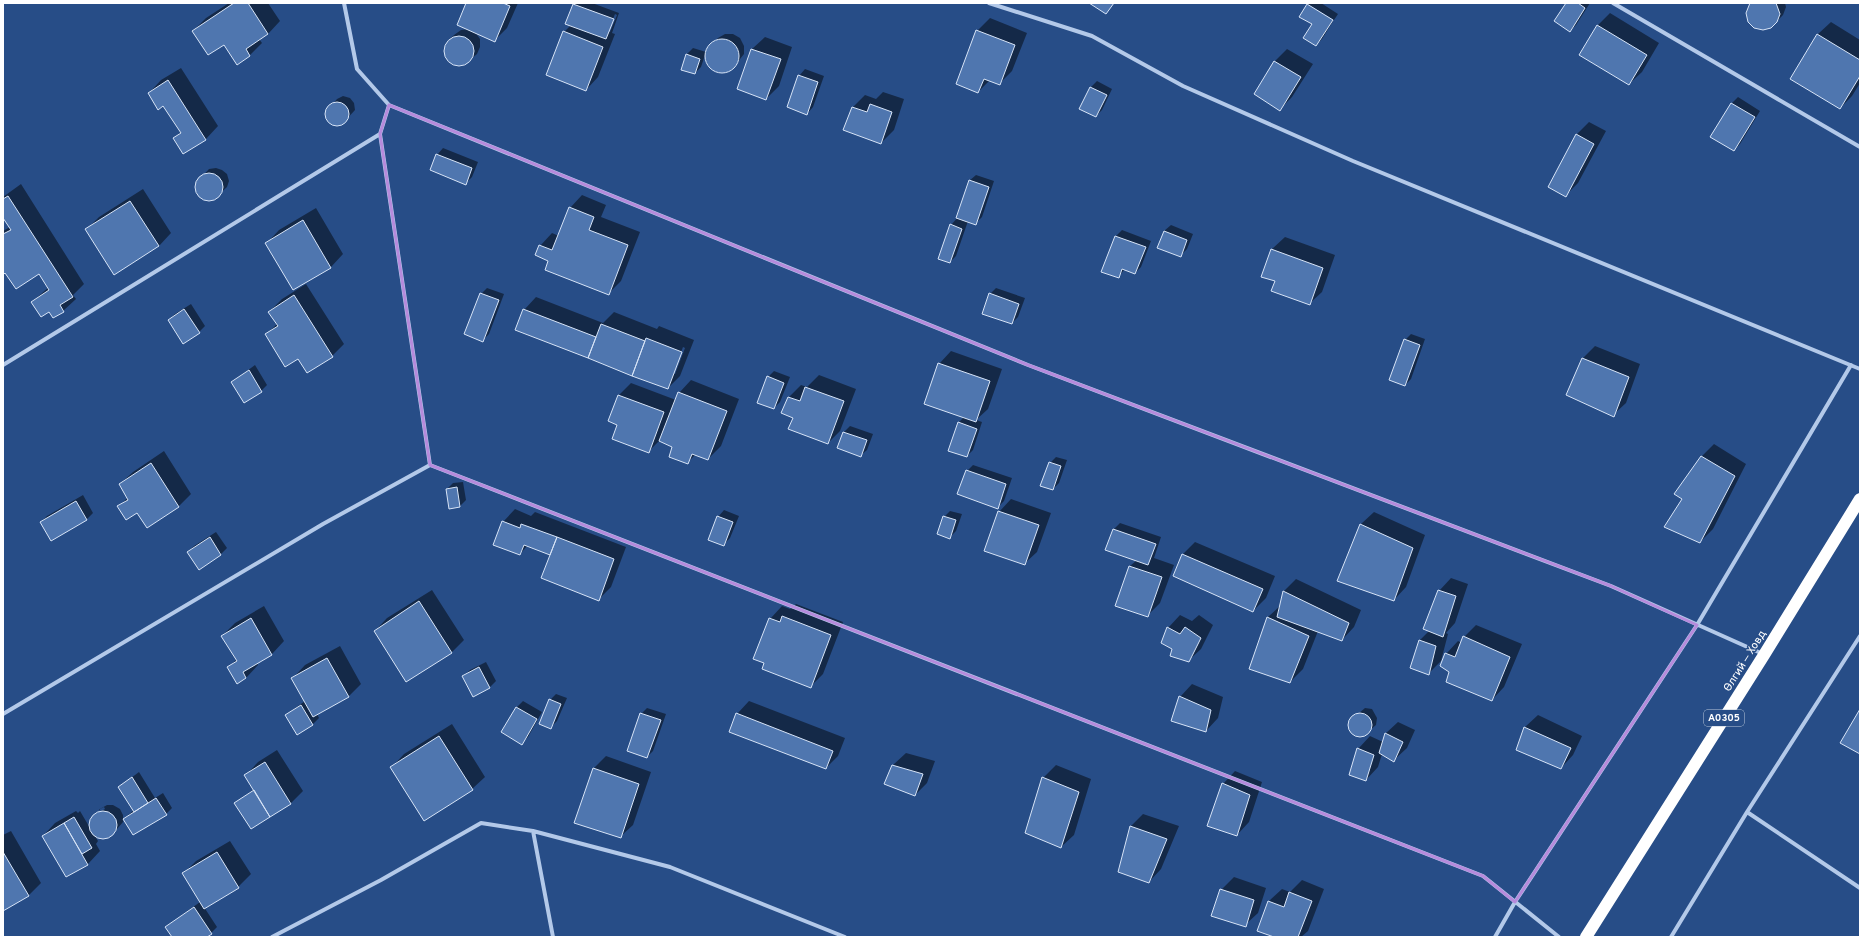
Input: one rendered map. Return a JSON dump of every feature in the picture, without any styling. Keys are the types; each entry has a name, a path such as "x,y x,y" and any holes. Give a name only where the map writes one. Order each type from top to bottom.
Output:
{"highway":[{"name":"Өлгий — Ховд","path":"1586,937 1764,655 1860,499"}],"street":[{"path":"344,3 357,68 389,105 1020,362 1611,586 1764,655"},
{"path":"989,3 1092,36 1184,86 1353,162 1860,368"},
{"path":"1613,3 1860,147"},
{"path":"389,105 380,134 430,465"},
{"path":"3,365 380,134"},
{"path":"1495,937 1516,902 1697,625 1851,365"},
{"path":"3,714 323,524 430,465"},
{"path":"430,465 1482,876 1559,937"},
{"path":"1671,937 1747,812 1860,636"},
{"path":"1747,812 1860,888"},
{"path":"272,937 380,880 481,823 532,831 670,867 845,937"},
{"path":"532,831 553,937"}],"highlighted area":[{"path":"389,105 1028,365 1611,586 1697,625 1515,902 1483,876 430,465 380,134"}],"building":[{"path":"234,3 248,3 268,34 246,49 250,56 237,65 224,45 208,55 192,31"},
{"path":"466,3 503,3 510,6 495,42 457,25"},
{"path":"1089,3 1114,3 1106,14"},
{"path":"1566,3 1578,3 1585,8 1570,32 1554,21"},
{"path":"1750,3 1776,3 1780,14 1777,22 1771,28 1763,30 1754,28 1748,22 1746,13"},
{"path":"573,4 614,19 606,39 565,24"},
{"path":"1307,4 1333,20 1316,46 1303,38 1312,24 1299,17"},
{"path":"1597,25 1647,55 1629,85 1579,55"},
{"path":"976,30 1015,45 1000,85 984,79 978,93 956,84"},
{"path":"563,31 603,47 586,91 546,75"},
{"path":"1817,34 1860,60 1860,76 1840,109 1790,79"},
{"path":"459,36 470,40 474,51 470,62 459,66 448,62 444,51 448,40"},
{"path":"722,39 734,44 739,56 734,68 722,73 710,68 705,56 710,44"},
{"path":"751,49 781,59 766,100 737,89"},
{"path":"686,54 700,59 695,74 681,70"},
{"path":"1274,61 1301,77 1280,111 1254,94"},
{"path":"798,75 818,82 807,115 787,107"},
{"path":"168,80 206,140 183,154 173,138 181,133 163,106 158,110 148,93"},
{"path":"1090,87 1107,95 1096,117 1079,109"},
{"path":"337,102 345,106 349,114 345,122 337,126 329,122 325,114 329,106"},
{"path":"1731,103 1755,117 1734,151 1710,137"},
{"path":"870,104 892,112 881,144 843,130 852,107 867,112"},
{"path":"1576,134 1594,144 1566,197 1548,187"},
{"path":"436,154 472,168 466,185 430,170"},
{"path":"209,173 219,177 223,187 219,197 209,201 199,197 195,187 199,177"},
{"path":"969,180 989,187 976,225 956,218"},
{"path":"8,196 73,297 60,305 64,312 53,318 49,312 41,317 31,302 49,290 39,274 16,289 5,273 3,275 3,234 11,230 3,218 3,199"},
{"path":"130,201 159,246 114,275 85,229"},
{"path":"569,207 594,217 589,230 628,245 609,295 545,270 548,261 535,255 539,245 552,250"},
{"path":"303,220 331,268 293,290 265,243"},
{"path":"950,224 962,229 950,263 938,259"},
{"path":"1164,231 1187,240 1181,257 1157,248"},
{"path":"1115,236 1146,247 1135,274 1122,269 1119,278 1101,272"},
{"path":"1271,249 1323,268 1310,305 1271,291 1275,281 1261,277"},
{"path":"480,293 499,300 483,342 464,334"},
{"path":"989,293 1019,304 1012,324 982,314"},
{"path":"294,295 333,357 307,373 298,359 285,367 265,334 278,326 268,312"},
{"path":"184,309 200,333 183,344 168,320"},
{"path":"523,309 596,337 588,358 515,330"},
{"path":"601,324 645,341 632,376 588,358"},
{"path":"646,338 682,352 668,389 632,376"},
{"path":"1404,339 1420,345 1405,386 1389,380"},
{"path":"1582,358 1629,377 1614,417 1566,395"},
{"path":"938,363 990,381 976,422 924,404"},
{"path":"249,370 262,392 244,403 231,382"},
{"path":"767,376 784,383 774,409 757,403"},
{"path":"805,387 844,401 828,444 788,429 793,418 781,413 788,397 800,401"},
{"path":"678,392 727,411 708,460 692,454 688,464 669,457 672,447 659,441"},
{"path":"618,395 664,412 649,453 612,439 617,425 608,421"},
{"path":"958,422 977,429 967,457 948,451"},
{"path":"843,432 867,440 861,457 837,448"},
{"path":"1701,456 1735,476 1700,543 1664,527 1682,499 1674,494"},
{"path":"1049,462 1061,466 1053,490 1040,486"},
{"path":"151,463 179,507 147,528 137,513 126,520 117,506 128,500 119,484"},
{"path":"966,470 1006,484 998,509 957,494"},
{"path":"457,487 460,507 449,509 446,489"},
{"path":"76,501 87,520 51,541 40,522"},
{"path":"998,511 1039,525 1025,565 984,551"},
{"path":"717,516 733,522 724,546 708,540"},
{"path":"943,516 956,520 950,539 937,534"},
{"path":"502,521 520,528 521,524 557,537 550,555 524,545 520,555 493,545"},
{"path":"1360,524 1413,548 1394,601 1337,581"},
{"path":"1113,529 1156,544 1148,565 1105,550"},
{"path":"210,537 221,555 199,570 187,552"},
{"path":"557,537 614,559 599,601 541,578"},
{"path":"1182,554 1263,589 1253,612 1173,576"},
{"path":"1129,566 1162,577 1148,617 1115,606"},
{"path":"1438,590 1456,596 1443,637 1423,629"},
{"path":"1283,591 1349,623 1342,641 1277,617"},
{"path":"419,601 452,653 406,682 374,631"},
{"path":"782,616 831,635 811,688 762,669 764,663 753,659 769,618 780,622"},
{"path":"1267,617 1309,636 1290,683 1249,669"},
{"path":"251,618 272,655 243,672 246,678 237,684 227,667 237,661 221,636"},
{"path":"1167,627 1180,634 1185,627 1201,638 1189,662 1170,656 1172,649 1161,643"},
{"path":"1463,636 1510,657 1492,701 1446,682 1449,672 1440,666 1445,653 1455,657"},
{"path":"1419,640 1436,646 1429,675 1410,668"},
{"path":"327,658 349,697 313,717 291,678"},
{"path":"479,667 490,688 473,697 462,676"},
{"path":"1179,696 1211,710 1206,732 1171,721"},
{"path":"549,699 561,704 551,729 539,724"},
{"path":"301,705 313,725 297,735 285,715"},
{"path":"516,707 537,719 522,745 501,732"},
{"path":"1860,709 1860,754 1840,743"},
{"path":"640,713 661,720 647,758 627,751"},
{"path":"736,713 833,751 826,769 729,732"},
{"path":"1360,713 1368,717 1372,725 1368,733 1360,737 1352,733 1348,725 1352,717"},
{"path":"1524,727 1571,748 1561,769 1516,750"},
{"path":"1385,733 1403,742 1394,762 1379,753"},
{"path":"439,736 473,790 424,821 390,767"},
{"path":"1357,748 1374,755 1366,781 1349,775"},
{"path":"265,762 291,804 270,817 244,775"},
{"path":"892,765 923,774 915,796 884,784"},
{"path":"593,768 639,784 621,838 574,823"},
{"path":"132,777 148,803 134,812 118,787"},
{"path":"1042,777 1079,792 1061,848 1025,833"},
{"path":"1222,783 1250,795 1237,836 1207,826"},
{"path":"254,790 270,817 251,829 234,803"},
{"path":"156,798 167,815 133,835 123,819"},
{"path":"103,811 113,815 117,825 113,835 103,839 93,835 89,825 93,815"},
{"path":"74,817 92,848 82,854 64,823"},
{"path":"64,823 88,865 66,877 42,836"},
{"path":"1130,826 1167,839 1149,883 1118,872"},
{"path":"3,852 29,896 3,911"},
{"path":"217,852 239,888 204,909 182,873"},
{"path":"1220,889 1254,900 1246,927 1211,916"},
{"path":"1289,892 1312,901 1298,937 1274,937 1257,931 1268,901 1284,907"},
{"path":"194,907 212,934 207,937 172,937 165,927"}]}
